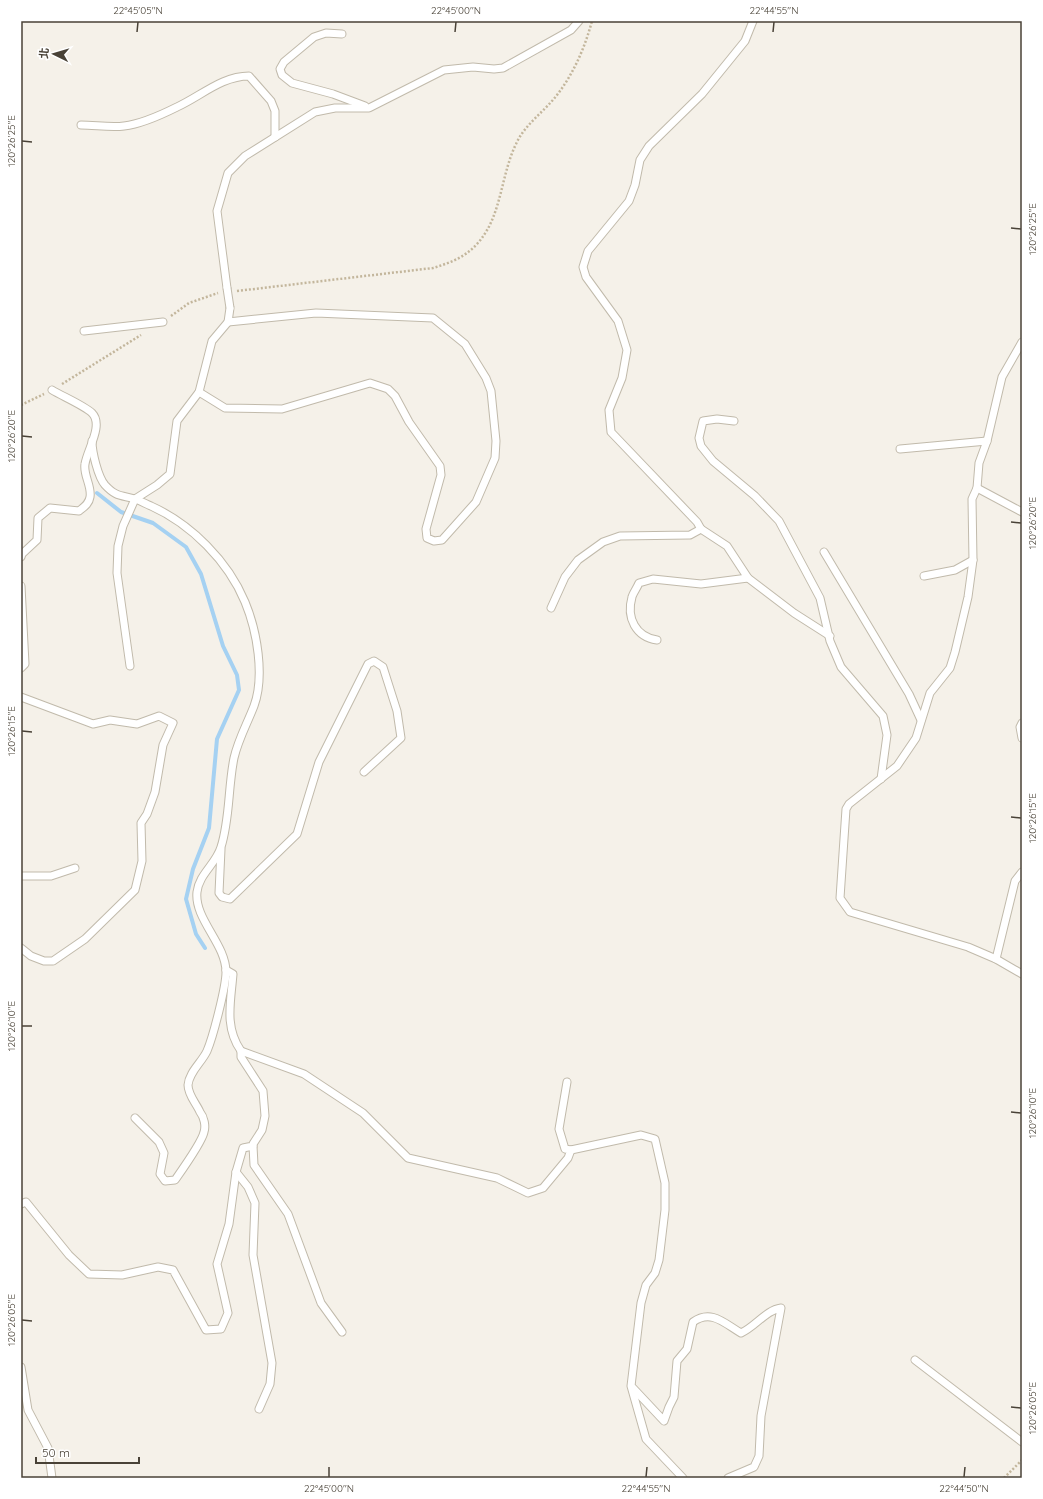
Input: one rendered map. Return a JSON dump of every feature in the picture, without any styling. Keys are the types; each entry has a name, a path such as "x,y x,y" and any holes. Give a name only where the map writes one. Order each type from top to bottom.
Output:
{"lane":[{"path":"130,666 117,573 118,546 122,526 135,499 157,485 170,474 177,421 199,392 212,341 228,322 230,308 217,211 228,173 245,156 315,112 335,108 368,108 444,70 473,67 494,70 503,68 571,30 579,21"},
{"path":"753,21 745,41 702,94 649,146 640,160 636,185 629,200 588,251 583,267 586,277 618,321 627,350 622,378 609,410 611,432 697,522 701,529 727,546 748,578 794,613 830,636"},
{"path":"342,34 326,33 314,37 284,62 280,69 282,75 292,83 333,94 368,108"},
{"path":"81,125 124,127 135,124 178,107 224,81 237,76 249,76 271,101 275,111 275,137"},
{"path":"199,392 225,408 282,409 370,383 388,389 395,396 409,422 440,466 441,474 426,529 428,538 434,541 442,540 476,502 495,458 496,441 491,391 486,378 465,344 433,318 316,314 228,322"},
{"path":"84,331 163,322"},
{"path":"1022,342 1002,377 987,441 979,463 977,488 972,499 973,560 968,597 950,668 930,694 916,738 897,766 849,804 846,809 840,898 850,912 968,947 996,959 1022,974"},
{"path":"21,557 22,554 37,540 38,518 50,508 79,511 89,502 91,496 90,486 84,466 92,441 98,429 96,420 92,413 52,390"},
{"path":"734,421 717,419 702,421 699,438 700,446 713,461 755,496 779,521 820,598 830,641 841,667 883,716 887,735 881,779"},
{"path":"92,441 92,451 103,484 117,496 135,499 166,513 190,529 231,574 246,602 258,647 261,677 255,704 233,760 227,820 221,849 219,893 222,898 230,900 297,834 319,762 368,664 374,661 383,667 398,710 401,738 364,772"},
{"path":"900,449 987,441"},
{"path":"977,488 1022,512"},
{"path":"551,608 565,577 578,560 603,542 620,536 690,535 701,529"},
{"path":"824,552 909,694 921,720"},
{"path":"924,576 955,570 973,560"},
{"path":"657,640 646,638 639,633 631,620 632,598 639,583 653,579 701,584 748,578"},
{"path":"21,586 25,664 21,668"},
{"path":"21,697 93,724 110,720 137,724 159,716 173,722 163,745 155,792 141,823 142,861 135,890 85,939 53,961 44,961 31,956 21,948"},
{"path":"1022,722 1020,727 1022,738"},
{"path":"134,1118 158,1142 164,1154 160,1174 165,1181 175,1180 204,1133 202,1114 190,1096 188,1085 191,1075 207,1050 224,987 226,970 220,950 197,905 197,899 199,883 221,849"},
{"path":"21,876 51,876 74,868"},
{"path":"996,959 1015,881 1022,872"},
{"path":"226,970 234,974 229,1016 234,1041 241,1050 304,1074 363,1113 408,1158 497,1178 528,1193 543,1188 568,1158 571,1150"},
{"path":"241,1050 241,1057 263,1091 265,1116 262,1130 253,1144 254,1165 288,1214 321,1303 342,1332"},
{"path":"567,1082 559,1135 565,1149 571,1150 642,1135 655,1138 665,1183 665,1210 659,1260 655,1273 646,1286 641,1303 631,1386 646,1439 682,1478"},
{"path":"21,1204 26,1202 69,1255 89,1274 122,1275 158,1267 173,1270 206,1330 221,1329 228,1313 217,1264 229,1224 236,1172 243,1148 253,1146"},
{"path":"236,1172 248,1186 255,1203 253,1255 272,1363 270,1384 260,1409"},
{"path":"631,1386 664,1421 674,1397 677,1362 687,1349 693,1322 702,1316 710,1316 741,1333 749,1329 774,1309 781,1308 761,1416 759,1456 754,1467 728,1478"},
{"path":"915,1360 1022,1442"},
{"path":"21,1367 28,1410 48,1448 52,1478"}],"path":[{"path":"163,322 189,303 228,290 433,268 461,257 476,246 487,230 500,198 507,165 516,143 525,129 557,95 584,48 592,21"},
{"path":"21,405 52,390 143,334"},
{"path":"1004,1478 1022,1460"}],"waterway":[{"path":"97,493 121,512 153,523 186,547 201,574 223,646 237,675 239,690 217,739 209,828 193,869 186,899 196,934 205,948"}]}
